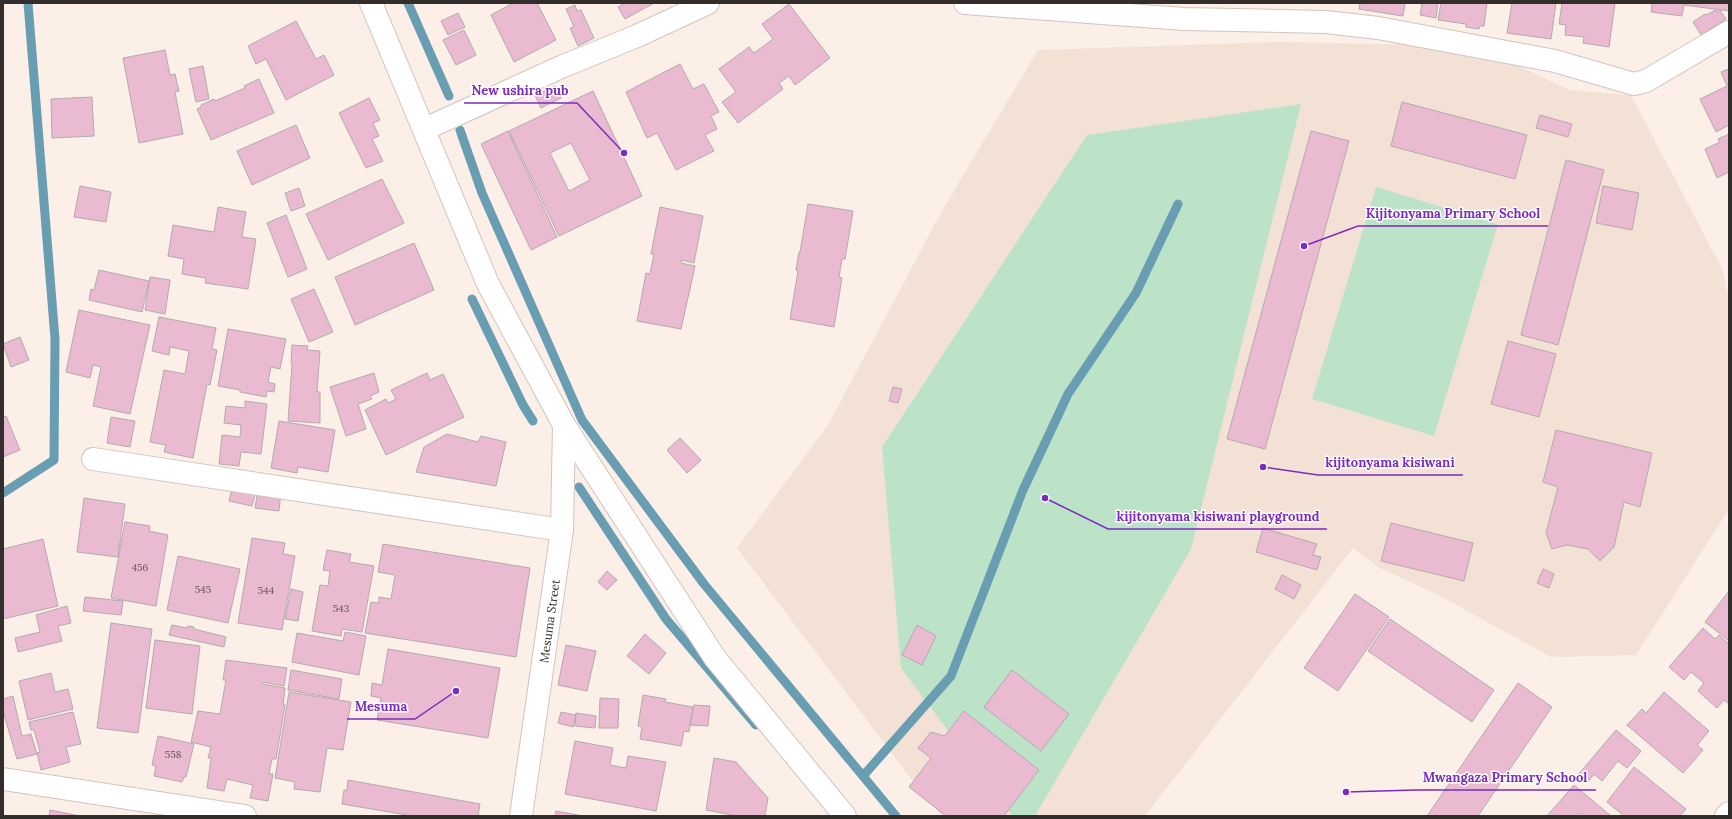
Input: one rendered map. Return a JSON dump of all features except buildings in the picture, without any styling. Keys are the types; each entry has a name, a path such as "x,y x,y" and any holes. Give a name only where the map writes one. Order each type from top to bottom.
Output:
{"street":[{"path":"371,3 425,129 488,284 564,425 715,658 845,816"},
{"path":"965,3 1009,5 1184,19 1326,22 1378,28 1555,61 1634,84 1646,81 1729,32"},
{"path":"425,129 561,67 665,24 704,4"},
{"name":"Mesuma Street","path":"521,816 562,530 564,425"},
{"path":"93,459 562,530"},
{"path":"3,779 170,810 245,816"},
{"path":"1726,816 1729,813"}],"shaded area":[{"path":"1277,42 1477,46 1569,90 1631,95 1722,269 1729,298 1729,509 1636,655 1551,657 1440,596 1378,567 1353,548 1145,816 942,816 918,788 737,548 828,425 943,209 1038,50"}],"green space":[{"path":"1301,104 1191,549 1035,816 1012,816 901,668 882,447 1087,135"},
{"path":"1376,187 1498,224 1434,436 1312,399"}],"waterway":[{"path":"3,493 54,460 55,339 28,3"},
{"path":"408,3 449,96"},
{"path":"460,130 482,193 582,420 704,584 896,816"},
{"path":"863,776 951,676 1023,490 1068,394 1136,293 1178,204"},
{"path":"472,299 523,405 533,421"},
{"path":"579,487 666,619 756,725"}],"place":[{"name":"New ushira pub","path":"624,153"},
{"name":"Kijitonyama Primary School","path":"1304,246"},
{"name":"kijitonyama kisiwani","path":"1263,467"},
{"name":"kijitonyama kisiwani playground","path":"1045,498"},
{"name":"Mesuma","path":"456,691"},
{"name":"Mwangaza Primary School","path":"1346,792"}]}
